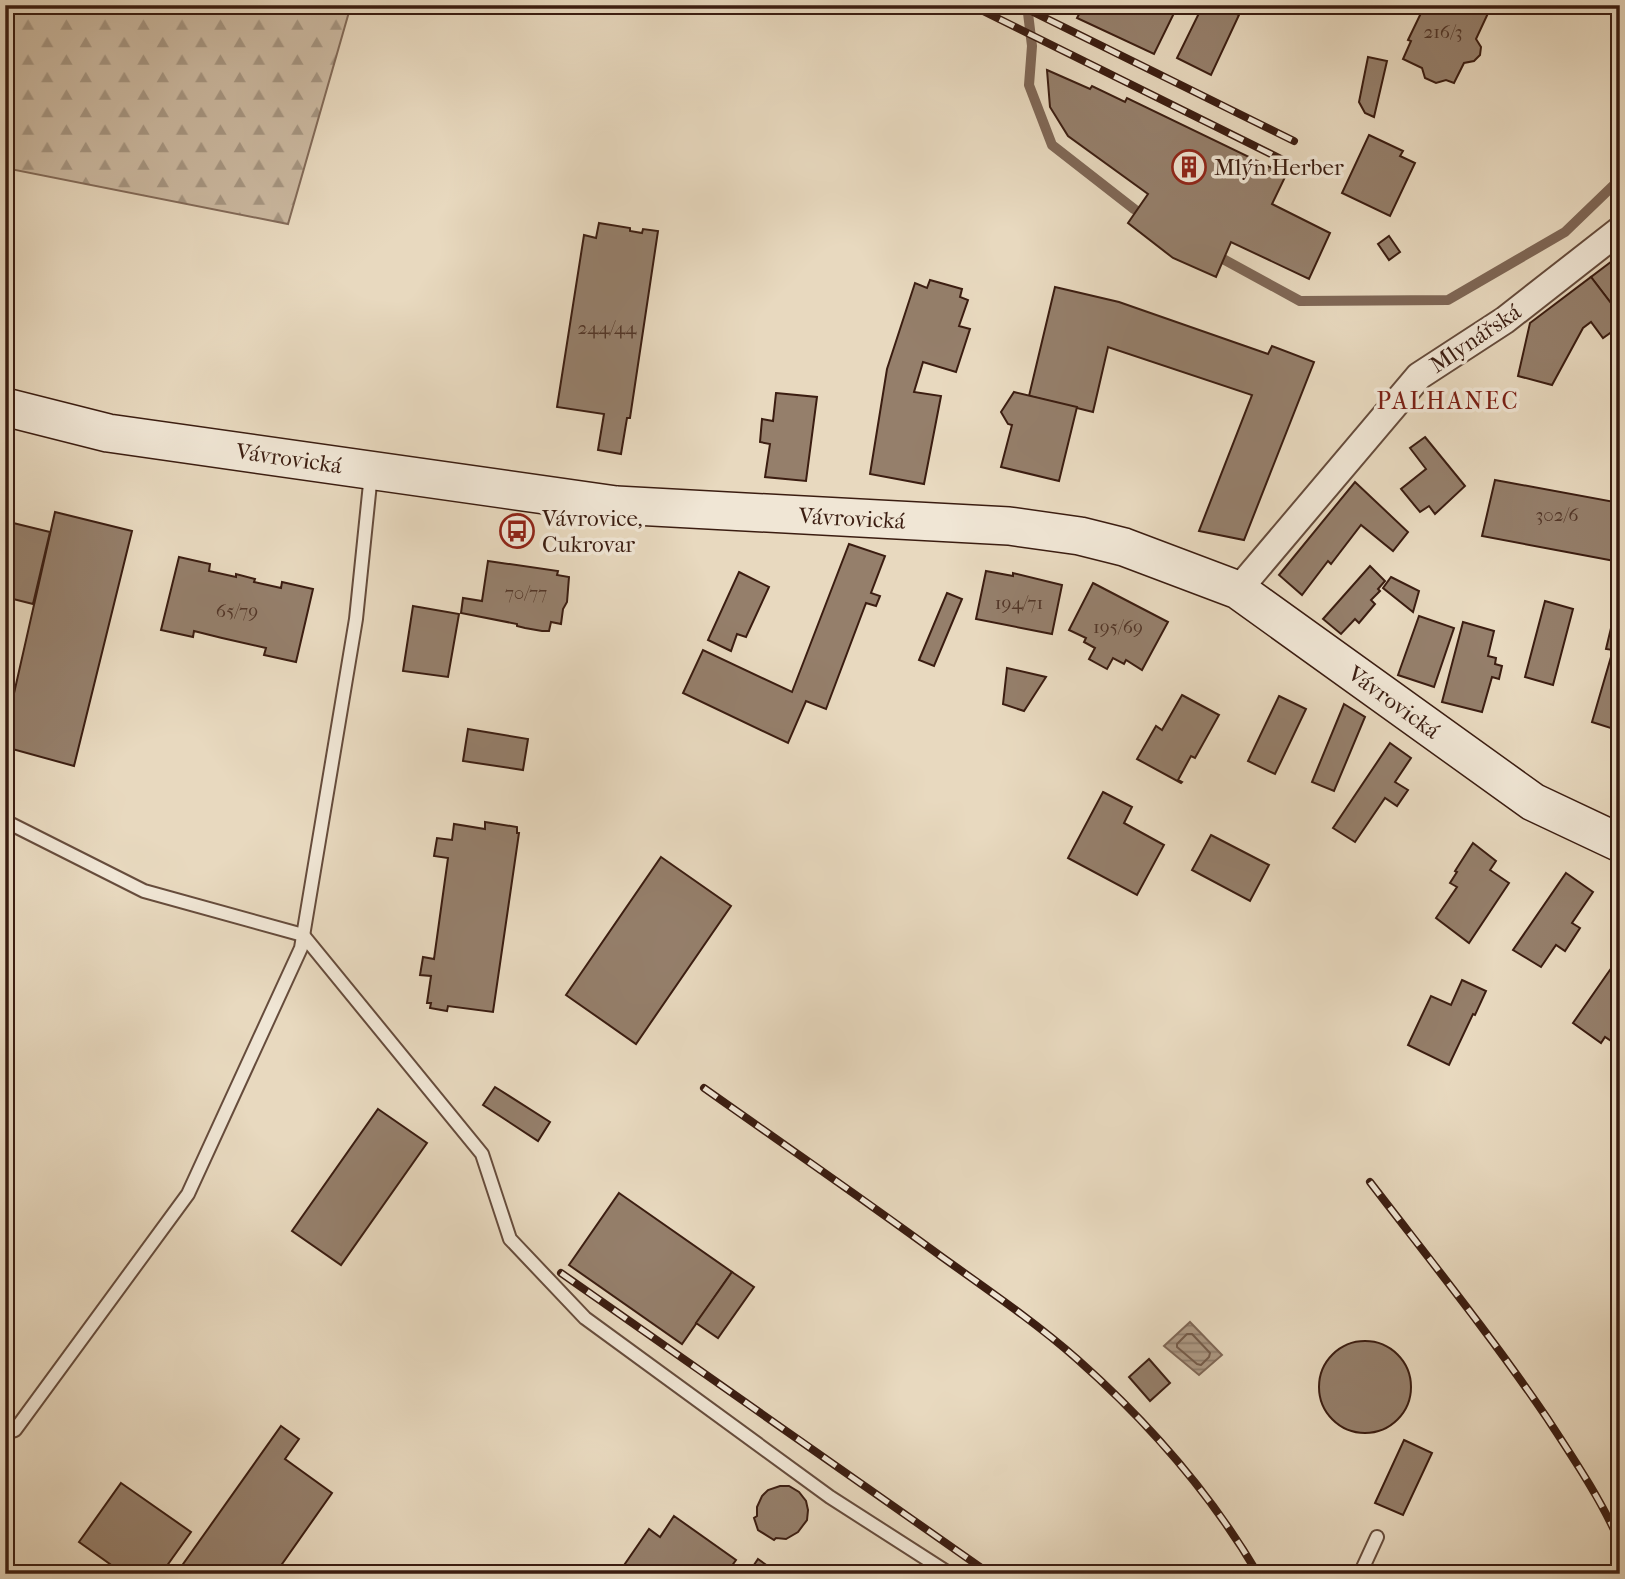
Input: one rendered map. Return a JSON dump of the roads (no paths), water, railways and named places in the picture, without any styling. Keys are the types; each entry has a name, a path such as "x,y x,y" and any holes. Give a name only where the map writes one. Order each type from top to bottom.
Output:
{"street":[{"name":"Mlynářská","path":"1238,590 1419,376 1505,320 1620,230"},
{"name":"Vávrovická","path":"5,407 108,433 616,505 1021,528 1080,536 1125,547 1238,590 1533,802 1620,843"}],"lane":[{"path":"5,1433 15,1430 188,1194 301,948 356,619 371,470"},
{"path":"5,821 144,891 303,935 482,1154 510,1239 585,1318 830,1496 950,1574"},
{"path":"1360,1574 1377,1537"}],"water":[{"path":"1190,1322 1222,1355 1199,1375 1164,1346"}],"waterway":[{"path":"1027,5 1032,46 1029,85 1052,145 1146,216"},
{"path":"1214,254 1300,301 1448,300 1565,232 1620,179"}],"railway":[{"path":"971,5 1283,160"},
{"path":"1019,5 1294,141"},
{"path":"704,1088 994,1294 1077,1359 1153,1433 1199,1487 1258,1574"},
{"path":"1370,1182 1483,1328 1547,1418 1577,1464 1620,1543"},
{"path":"561,1273 990,1574"}],"place":[{"name":"Mlýn Herber","path":"1189,167"},
{"name":"Vávrovice, Cukrovar","path":"517,531"}],"district":[{"name":"PALHANEC","path":"1448,401"}]}
